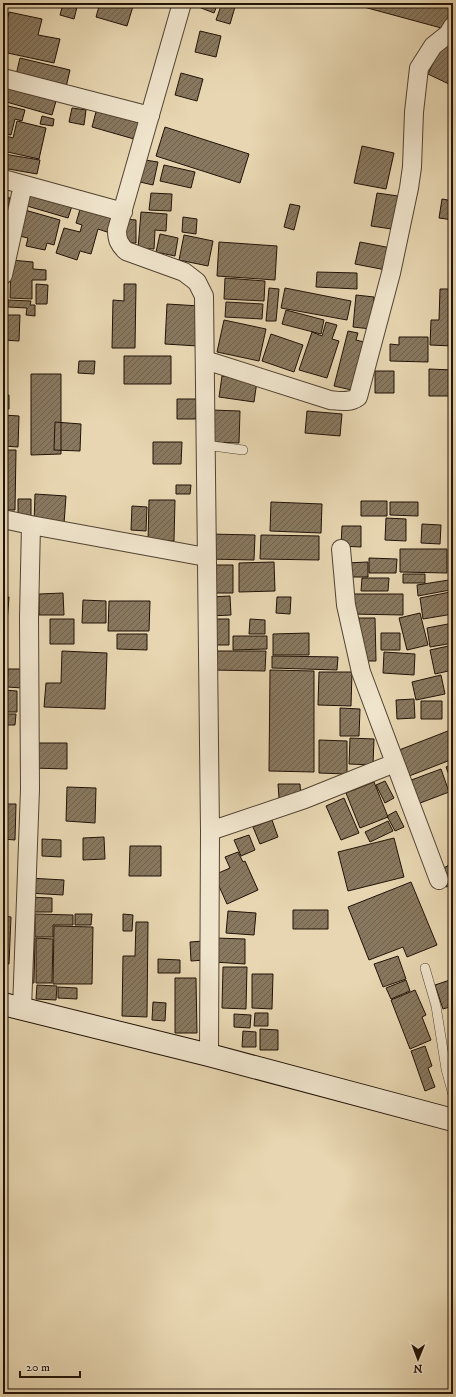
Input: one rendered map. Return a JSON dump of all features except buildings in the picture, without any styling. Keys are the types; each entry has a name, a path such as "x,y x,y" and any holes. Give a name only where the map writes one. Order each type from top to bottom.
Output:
{"street":[{"path":"182,3 117,230 117,238 120,245 126,251 184,272 197,282 204,296 210,831 209,1055"},
{"path":"205,360 330,400 343,402 353,401 358,397 391,273 409,188 412,167 414,112 419,68 434,46 452,32"},
{"path":"3,78 150,116"},
{"path":"3,179 123,212"},
{"path":"3,276 23,185"},
{"path":"3,518 31,525 206,558"},
{"path":"31,525 29,617 30,789 13,1007 209,1055 453,1120"},
{"path":"341,549 346,605 361,672 439,880"},
{"path":"210,831 305,799 395,763"}],"lane":[{"path":"205,445 243,450"},
{"path":"425,968 436,1006 446,1069 453,1095"}]}
